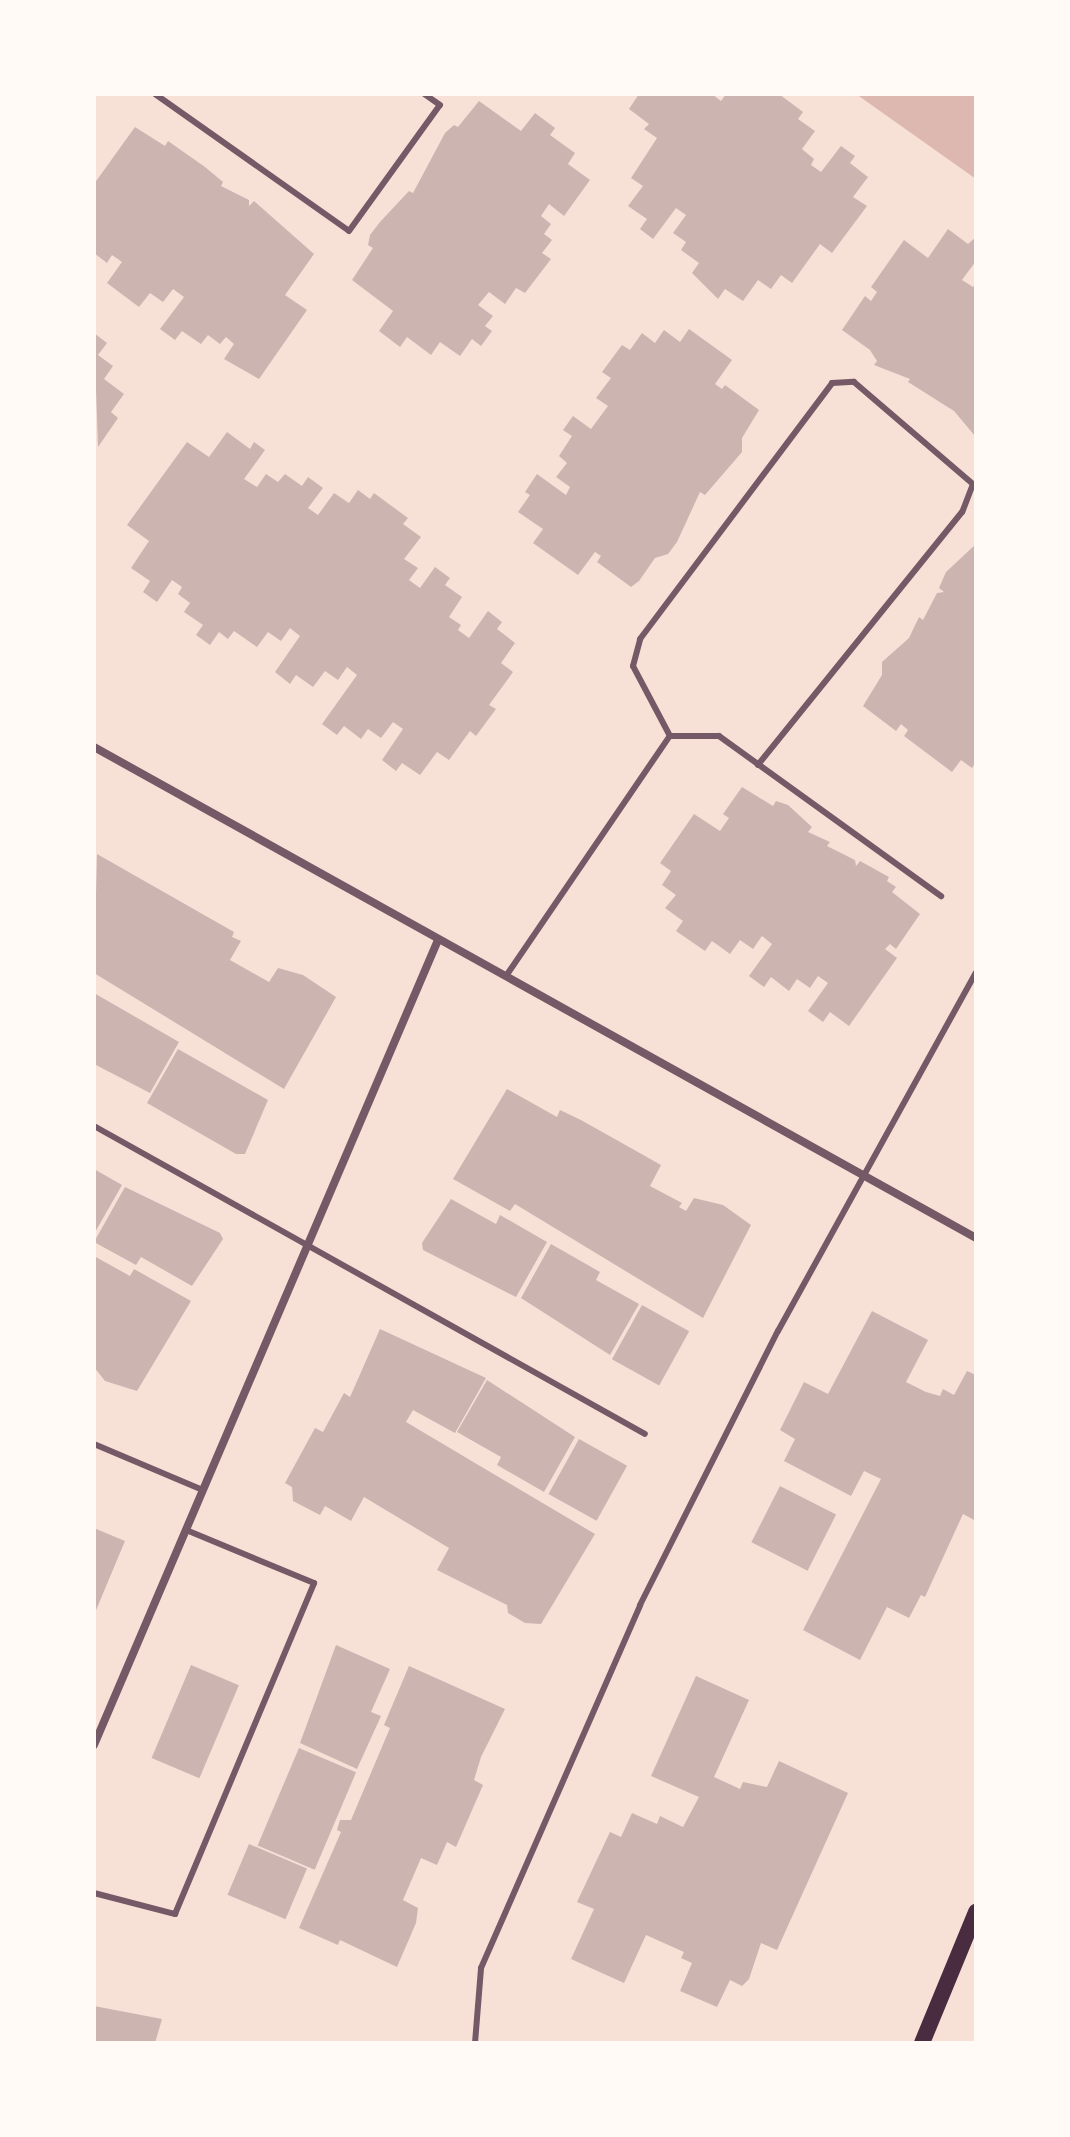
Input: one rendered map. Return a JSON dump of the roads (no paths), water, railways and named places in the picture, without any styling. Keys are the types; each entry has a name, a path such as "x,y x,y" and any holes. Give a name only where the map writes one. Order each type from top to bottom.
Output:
{"main road":[{"path":"922,2043 976,1912"}],"street":[{"path":"94,747 976,1238"},
{"path":"94,1745 98,1722 186,1530 438,940"}],"lane":[{"path":"155,94 349,231 440,105 424,94"},
{"path":"670,736 633,666 640,639 832,383 854,382 973,484 962,512 758,765"},
{"path":"670,736 719,736 941,896"},
{"path":"506,976 670,736"},
{"path":"475,2043 481,1968 640,1605 863,1176 976,973"},
{"path":"94,1126 306,1248 645,1434"},
{"path":"94,1444 203,1490"},
{"path":"94,1893 175,1914 314,1583 186,1530"}]}
